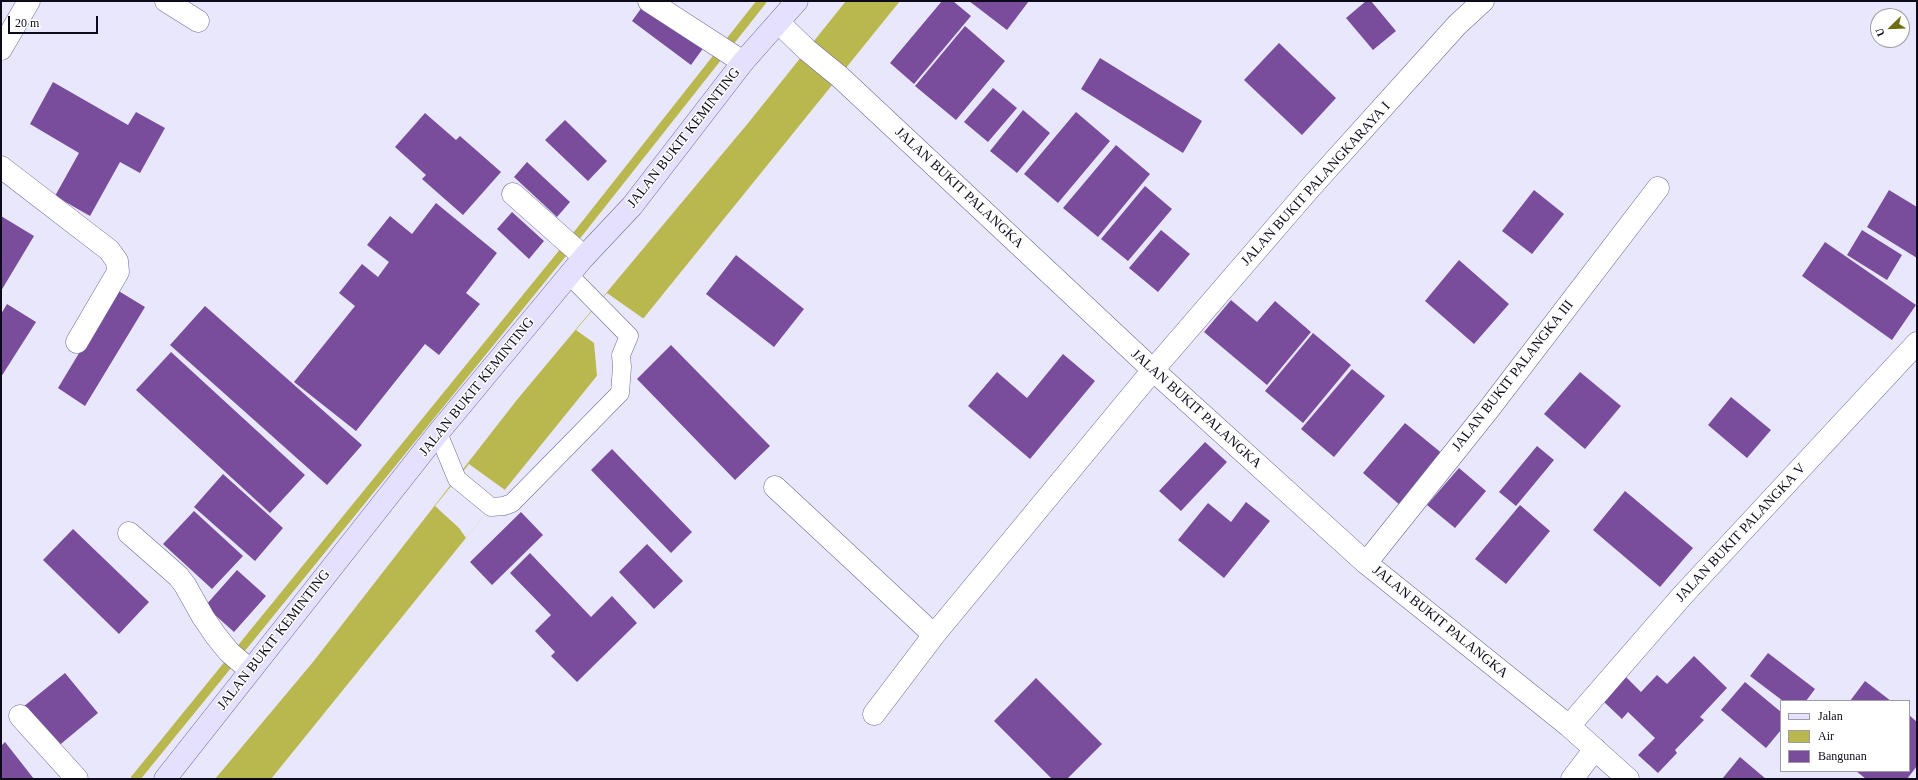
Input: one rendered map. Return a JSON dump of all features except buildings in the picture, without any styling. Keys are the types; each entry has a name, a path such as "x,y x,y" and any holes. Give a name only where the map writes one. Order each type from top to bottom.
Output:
{"main road":[{"name":"JALAN BUKIT KEMINTING","path":"165,779 438,433 584,257 632,206 743,62 796,1"}],"street":[{"path":"1,49 29,1"},
{"path":"166,1 198,22"},
{"path":"649,1 743,62"},
{"name":"JALAN BUKIT PALANGKARAYA I","path":"874,714 934,635 1153,370 1310,188 1457,25 1483,1"},
{"name":"JALAN BUKIT PALANGKA","path":"778,23 807,50 840,76 1153,370 1366,564 1569,726 1628,779"},
{"path":"1,167 109,250 117,262 118,272 76,342"},
{"name":"JALAN BUKIT PALANGKA III","path":"1366,564 1489,409 1658,188"},
{"path":"513,194 584,257"},
{"name":"JALAN BUKIT PALANGKA V","path":"1569,726 1682,596 1917,343"},
{"path":"775,487 934,635"},
{"path":"129,533 178,576 186,585 203,617 216,636 229,652 250,670"},
{"path":"20,716 77,779"},
{"path":"1572,779 1595,749"}],"lane":[{"path":"438,433 457,479 491,508 504,506 512,502 620,393 622,367 621,355 629,336 569,275"}],"water":[{"path":"846,1 900,1 271,779 215,779 313,662 516,401 749,122"}],"pier":[{"path":"607,293 644,319 597,376 594,343 576,330"},
{"path":"469,464 505,490 466,538 459,528 435,506"}],"waterway":[{"path":"135,779 570,244 762,1"}]}
